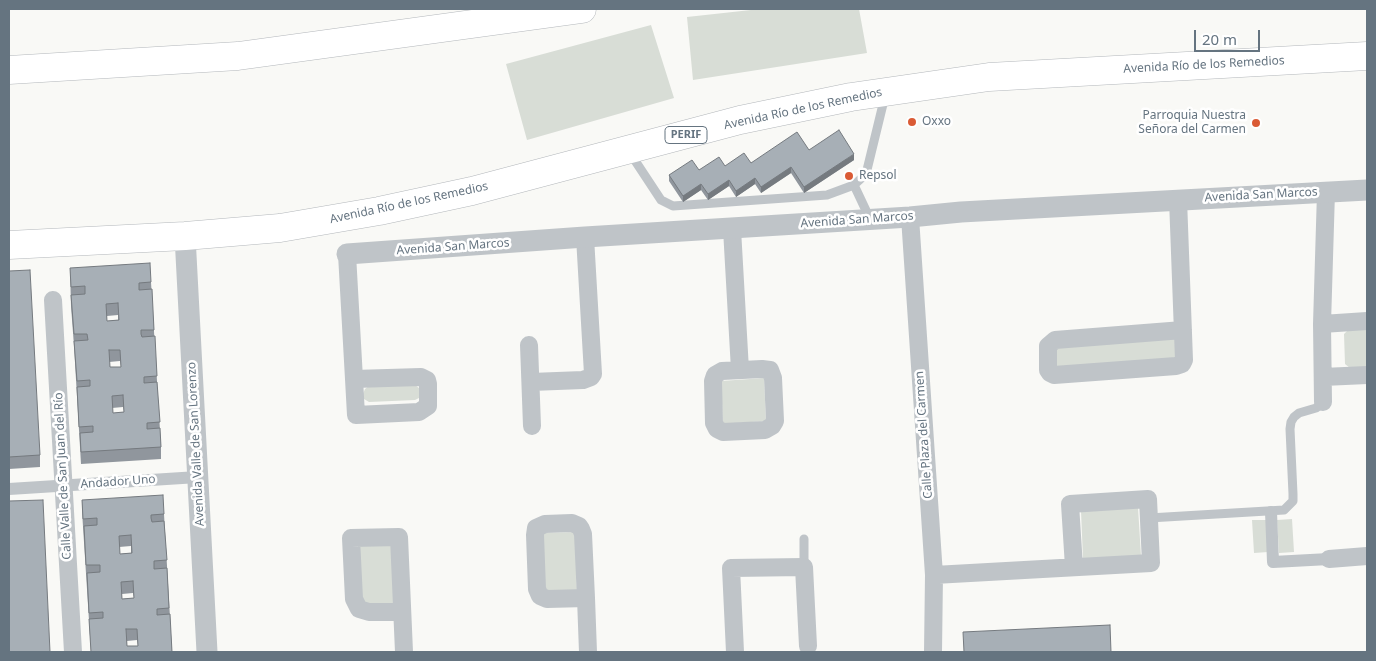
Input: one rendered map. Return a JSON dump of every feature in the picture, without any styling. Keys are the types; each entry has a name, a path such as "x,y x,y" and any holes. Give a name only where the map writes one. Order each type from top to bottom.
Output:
{"highway":[{"path":"9,70 238,56 582,9"},
{"name":"Avenida Río de los Remedios","path":"9,245 185,236 280,228 379,211 472,191 740,120 851,97 989,77 1367,56"}],"street":[{"name":"Avenida San Marcos","path":"347,254 584,237 870,220 961,212 1367,190"},
{"path":"1323,402 1322,324 1326,192"},
{"path":"1178,199 1183,330 1184,360 1179,365 1054,375 1049,372 1048,346 1055,340 1183,330"},
{"name":"Calle Plaza del Carmen","path":"910,217 934,576 933,652"},
{"path":"732,229 740,370"},
{"name":"Avenida Valle de San Lorenzo","path":"185,236 207,652"},
{"path":"531,382 583,380 591,377 594,371 584,237"},
{"path":"347,254 354,379"},
{"name":"Calle Valle de San Juan del Río","path":"53,300 73,652"},
{"path":"1322,324 1367,322"},
{"path":"529,345 532,426"},
{"path":"740,370 770,370 772,374 775,421 772,426 723,432 717,429 714,423 713,378 722,371 740,370"},
{"path":"1323,377 1367,375"},
{"name":"Andador Uno","path":"9,488 198,477"},
{"path":"934,576 1151,563 1148,499 1070,504 1074,567"},
{"path":"1271,512 1273,562 1367,556"},
{"path":"586,598 547,599 540,596 537,589 536,528 545,524 572,523 582,529 586,598 588,652"},
{"path":"402,612 369,612 358,609 354,599 351,538 399,536 404,652"},
{"path":"735,652 731,568 804,567 808,646"}],"lane":[{"path":"628,151 661,200 672,206 827,195 854,185 866,174 886,92"},
{"path":"854,185 870,220"},
{"path":"1149,518 1284,510 1293,500 1291,422 1299,413 1316,408 1323,402"},
{"path":"804,539 804,567"}],"shaded area":[{"path":"760,9 859,9 867,53 693,80 687,17"},
{"path":"651,25 674,98 527,140 506,64"},
{"path":"1349,329 1367,329 1367,367 1350,368 1345,364 1344,334"},
{"path":"1177,338 1178,362 1053,370 1051,346"},
{"path":"764,378 766,421 723,424 721,381"},
{"path":"415,385 419,388 420,393 419,398 415,400 369,402 364,399 363,394 369,386"},
{"path":"1138,507 1141,556 1083,559 1081,511"},
{"path":"1292,519 1294,552 1279,553 1277,520"},
{"path":"1252,520 1266,520 1268,552 1254,553"},
{"path":"575,532 577,591 544,592 542,533"},
{"path":"392,545 394,605 360,605 358,546"}],"building":[{"path":"839,130 854,154 804,187 791,167 761,187 755,178 736,191 729,180 708,194 701,184 683,196 669,175 692,160 699,170 719,157 725,166 744,153 751,163 797,132 809,150"},
{"path":"150,263 151,282 139,283 139,290 152,289 154,330 141,330 141,334 142,337 155,336 157,376 144,377 144,383 157,382 160,422 147,423 147,429 160,428 161,447 81,452 80,433 93,432 93,426 79,427 77,387 90,386 90,380 77,381 74,341 88,340 87,334 74,334 71,295 85,294 85,286 71,287 70,268","holes":["118,303 119,320 107,321 106,304","109,350 120,350 121,367 110,367","123,395 124,412 113,413 112,396"]},
{"path":"30,270 40,455 9,457 9,271"},
{"path":"163,495 164,514 151,515 151,518 152,522 164,521 167,560 154,561 154,569 167,568 169,608 157,609 157,615 170,614 172,652 91,652 89,619 103,618 103,612 89,613 87,573 100,572 100,565 86,565 84,526 97,525 97,518 83,519 82,500","holes":["131,535 132,553 120,554 119,536","133,581 134,598 122,599 121,582","126,629 137,629 138,646 127,646"]},
{"path":"43,500 50,652 9,652 9,501"},
{"path":"1110,625 1111,652 964,652 963,632"}],"place":[{"name":"Oxxo","path":"912,122"},
{"name":"Parroquia Nuestra Señora del Carmen","path":"1256,123"},
{"name":"Repsol","path":"849,176"}]}
